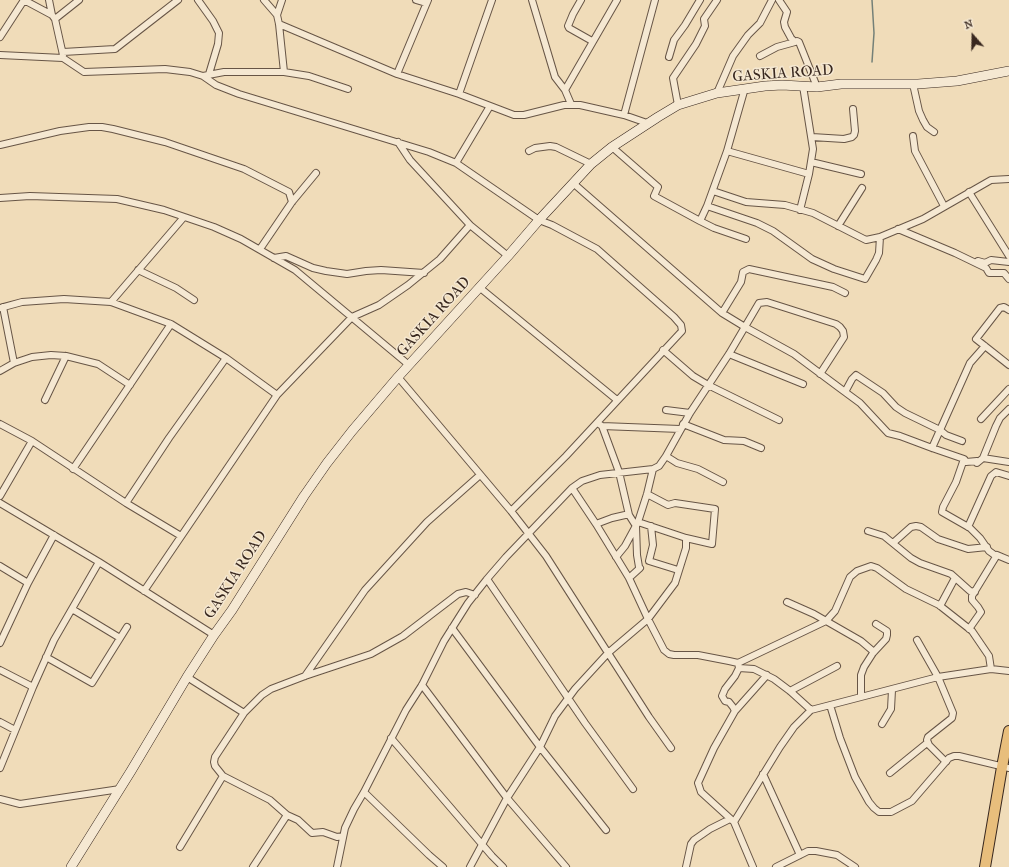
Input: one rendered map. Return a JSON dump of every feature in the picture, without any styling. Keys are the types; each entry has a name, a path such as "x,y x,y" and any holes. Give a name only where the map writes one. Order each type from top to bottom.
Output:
{"main road":[{"name":"GASKIA ROAD","path":"71,867 214,635 232,610 304,496 327,463 398,376 591,164 612,147 647,123 678,105 717,93 745,88 782,85 817,87 840,84 913,84 957,81 1009,71"},
{"path":"991,867 1006,767 1009,731"},
{"path":"985,867 1006,767"}],"street":[{"path":"0,37 24,0 54,17"},
{"path":"49,0 63,52 63,58"},
{"path":"54,17 79,0"},
{"path":"63,52 115,49 178,0"},
{"path":"198,0 213,21 219,33 218,44 206,75"},
{"path":"264,0 277,15 284,72"},
{"path":"277,15 282,0"},
{"path":"397,74 427,2 416,0"},
{"path":"459,94 492,0"},
{"path":"532,0 555,77 565,90 571,104"},
{"path":"581,0 572,14 568,26 592,42"},
{"path":"565,90 617,0"},
{"path":"624,115 655,0"},
{"path":"669,57 674,40 700,0"},
{"path":"678,105 673,78 696,44 705,26 704,19 717,0"},
{"path":"717,93 733,56 748,35 760,23 772,0"},
{"path":"779,0 787,12 784,22 785,27 791,38 800,44 817,87"},
{"path":"279,24 397,74 459,94 514,115 524,116 571,104 624,115 647,123"},
{"path":"760,56 778,47 795,42"},
{"path":"0,55 63,58 84,72 165,69 206,75 224,72 284,72 309,76 348,89"},
{"path":"206,75 216,85 239,94 398,142 456,163 539,220 552,225 597,249 680,323 682,330 616,400 599,424 511,511"},
{"path":"913,84 919,111 927,127 934,132"},
{"path":"800,210 812,161 813,149 803,86"},
{"path":"700,221 713,191 727,151 745,88"},
{"path":"456,163 490,106"},
{"path":"812,137 844,139 852,137 855,131 853,109"},
{"path":"0,145 60,131 89,127 113,129 165,142 244,169 289,192 292,202"},
{"path":"913,136 915,151 944,206"},
{"path":"398,142 416,165 470,225 508,256"},
{"path":"529,151 535,148 550,146 556,147 591,164"},
{"path":"612,147 658,186 654,196 714,228 746,239"},
{"path":"727,151 809,174"},
{"path":"811,162 861,174"},
{"path":"260,249 292,202 316,173"},
{"path":"713,191 746,202 785,205 813,213 866,240 880,237 923,219 991,180 1009,180"},
{"path":"573,183 722,313 784,348 845,392 860,403 888,433 916,441 964,459 966,462 977,461 977,463 983,458 996,426 1006,417 1009,409"},
{"path":"838,226 862,188"},
{"path":"969,192 1009,256"},
{"path":"0,198 30,196 116,199 164,210 214,227 260,249 300,274 409,365"},
{"path":"707,206 757,223 773,231 812,259 834,269 865,279 879,253 880,237"},
{"path":"111,302 184,217"},
{"path":"144,591 276,395 352,317 379,305 424,273 440,259 470,225"},
{"path":"898,229 931,242 986,268 989,273 1004,273 1009,279"},
{"path":"274,258 286,256 313,268 347,274 381,270 424,273"},
{"path":"965,258 985,264 991,260 1009,262"},
{"path":"722,313 741,282 743,272 749,269 833,286 845,293"},
{"path":"138,270 176,288 194,300"},
{"path":"480,287 616,400"},
{"path":"14,363 2,307 22,302 64,299 111,302 171,324 226,358 276,395"},
{"path":"337,867 345,828 354,809 406,710 422,685 432,662 452,628 487,579 506,556 572,488 582,481 591,478 619,472 653,469 659,466 690,412 729,354 759,303 763,302 786,308 836,324 843,331 844,337 820,374"},
{"path":"1009,310 1004,307 1000,308 976,339 1009,365"},
{"path":"73,469 171,324"},
{"path":"932,448 968,367 975,356 985,346"},
{"path":"663,350 694,376 708,385 779,420"},
{"path":"729,354 803,384"},
{"path":"0,371 14,363 32,357 42,355 66,356 98,364 130,385"},
{"path":"45,400 66,356"},
{"path":"126,503 169,438 226,358"},
{"path":"398,376 511,511 546,556 649,717 671,748"},
{"path":"845,392 852,379 856,376 883,393 896,407 940,430 946,435 962,441"},
{"path":"981,419 1009,389"},
{"path":"666,410 690,412"},
{"path":"0,424 32,441 126,503 181,536"},
{"path":"599,424 682,427 724,440 744,441 761,448"},
{"path":"599,424 619,472 628,515 637,524 651,526 686,538 712,544 715,508 675,503 668,505 647,494"},
{"path":"0,496 32,441"},
{"path":"666,456 677,463 698,469 722,482"},
{"path":"983,458 1009,462"},
{"path":"964,459 956,482 943,507 942,512 968,527 974,532 989,551 996,556 997,555 1009,560"},
{"path":"616,556 625,546 637,524 647,494 653,469"},
{"path":"968,527 992,476 996,472 1009,476"},
{"path":"305,676 366,590 427,522 480,475"},
{"path":"572,488 629,578 648,619 664,650 668,654 698,655 754,669 767,675 790,691 811,710"},
{"path":"0,503 99,562 214,635"},
{"path":"596,524 612,518 628,515"},
{"path":"629,578 640,568 638,567 637,554 637,524"},
{"path":"651,526 653,546 649,561 678,570"},
{"path":"893,543 911,527 921,526 938,540 968,549 987,547"},
{"path":"868,530 884,536 911,558 951,574 970,591 975,592"},
{"path":"0,643 28,583 54,535"},
{"path":"470,867 507,798 540,747 555,716 583,680 608,653 648,619 675,583 686,548 686,538"},
{"path":"969,629 981,612 972,598 997,555"},
{"path":"0,768 32,687 54,640 99,562"},
{"path":"0,566 28,583"},
{"path":"735,711 729,702 725,701 722,696 725,689 736,676 739,666 826,621 835,611 850,577 857,571 871,566 877,568 906,589 940,606 975,634 989,656 991,669"},
{"path":"940,606 955,578"},
{"path":"487,579 602,747 633,789"},
{"path":"343,836 337,837 323,832 312,832 298,820 287,815 270,800 223,776 215,766 214,762 216,757 244,713 262,695 271,689 371,654 403,636 458,594 466,592 475,595"},
{"path":"787,602 814,614 862,641 874,652"},
{"path":"72,610 120,638"},
{"path":"861,696 861,675 868,659 883,644 887,635 887,631 876,624"},
{"path":"46,657 92,683 127,627"},
{"path":"452,628 540,747 606,830"},
{"path":"890,773 927,743 928,737 952,718 953,713 938,677 917,640"},
{"path":"790,691 837,666"},
{"path":"686,867 688,851 694,840 710,828 732,820 789,734 811,710 938,677 991,669 1009,671"},
{"path":"0,670 32,687"},
{"path":"753,867 732,820 701,792 698,783 714,748 735,711 767,675"},
{"path":"187,678 244,713"},
{"path":"422,685 507,798 566,867"},
{"path":"882,724 891,709 892,690"},
{"path":"830,705 840,738 855,777 869,802 879,812 888,813 912,801 949,758 959,756 1006,767"},
{"path":"0,722 16,730"},
{"path":"392,738 503,867"},
{"path":"927,743 946,762"},
{"path":"762,774 800,855"},
{"path":"180,848 223,776"},
{"path":"0,799 20,804 120,789"},
{"path":"364,792 443,867"},
{"path":"253,867 287,815"},
{"path":"776,867 808,852 821,851 837,856 855,867"}],"waterway":[{"path":"872,0 874,33 872,62"}]}
